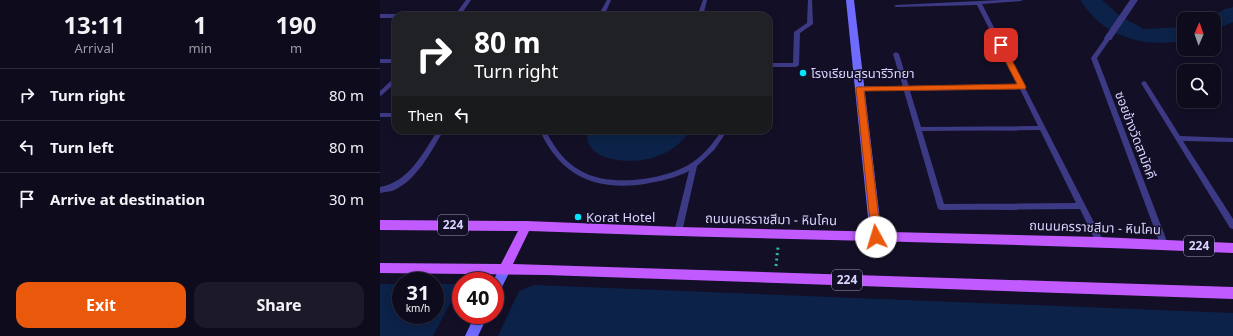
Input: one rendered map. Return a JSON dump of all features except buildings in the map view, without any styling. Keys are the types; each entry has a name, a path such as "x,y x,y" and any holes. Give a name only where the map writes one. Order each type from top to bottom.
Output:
{"main road":[{"name":"ถนนนครราชสีมา - หินโคน","path":"380,225 526,226 678,232 1100,242 1233,248"},
{"path":"505,269 526,226"},
{"name":"224","path":"380,268 505,269 1233,293"}],"street":[{"path":"850,0 876,237"},
{"path":"1108,38 1134,0"},
{"path":"471,336 477,324"}],"lane":[{"path":"460,12 469,0"},
{"path":"603,12 609,0"},
{"path":"701,12 705,0"},
{"path":"772,65 796,65 797,32 810,24 810,0"},
{"path":"896,6 1020,0"},
{"path":"979,3 1100,242"},
{"path":"380,16 392,16"},
{"name":"ซอยข้างวัดสามัคคี","path":"1108,38 1094,58 1164,244"},
{"path":"896,54 941,207 1082,206"},
{"path":"380,61 392,61"},
{"path":"380,94 392,83"},
{"path":"1144,83 1233,226"},
{"path":"860,88 906,89 1022,87"},
{"path":"380,115 392,115"},
{"path":"918,128 1043,128"},
{"path":"380,190 396,187 408,178 438,134"},
{"path":"544,134 550,147 562,161 581,174 609,182 641,182 670,176 694,164 714,146 722,134"},
{"path":"1178,138 1233,140"},
{"path":"678,232 694,164"}],"path":[{"path":"776,272 778,242"}],"water":[{"path":"587,134 688,134 671,150 655,157 635,161 611,159 601,155 593,149 588,141"},
{"path":"380,284 392,284 392,324 439,324 433,336 380,336"},
{"path":"444,284 452,284 452,300 444,315"},
{"path":"534,285 1233,313 1233,336 498,336 519,291"}],"waterway":[{"path":"1091,0 1094,5 1106,16 1120,26 1134,33 1150,36 1177,35"},
{"path":"1221,20 1233,14"}],"place":[{"name":"โรงเรียนสุรนารีวิทยา","path":"803,73"},
{"name":"Korat Hotel","path":"578,217"}],"route":[{"path":"876,237 860,88 906,89 1022,87 1001,45"}]}
